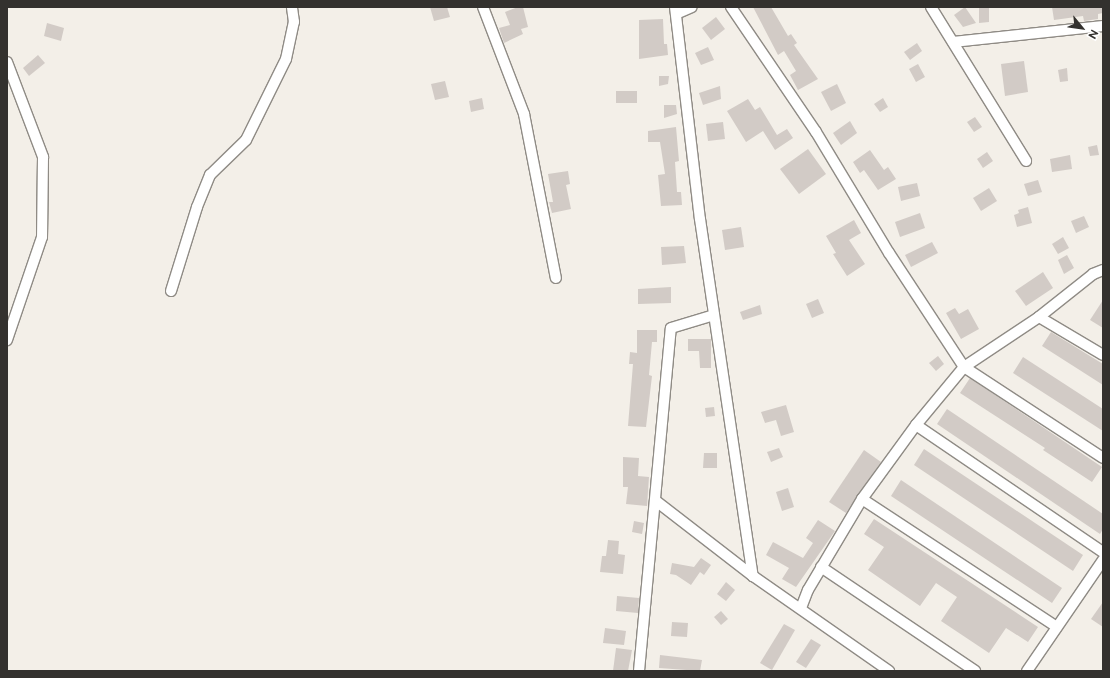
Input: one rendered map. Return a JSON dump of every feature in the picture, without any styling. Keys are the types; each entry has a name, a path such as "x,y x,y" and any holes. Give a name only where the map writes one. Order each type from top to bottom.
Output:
{"street":[{"path":"171,291 197,207 210,175 246,140 286,59 294,22 292,7"},
{"path":"483,7 524,114 556,278"},
{"path":"692,7 675,11 700,219 753,576"},
{"path":"731,7 816,132 890,253 964,367 1103,458"},
{"path":"931,7 1026,161"},
{"path":"953,42 1103,26"},
{"path":"7,62 43,157 42,237 7,340"},
{"path":"801,608 808,590 862,499 916,425 964,367 1039,317 1094,274 1103,270"},
{"path":"639,671 671,328 714,315"},
{"path":"1039,317 1103,355"},
{"path":"916,425 1103,552"},
{"path":"862,499 1057,626"},
{"path":"656,500 753,576 801,608 877,668 889,671"},
{"path":"1027,671 1103,560"},
{"path":"821,567 975,671"}],"building":[{"path":"430,7 447,7 450,17 434,21"},
{"path":"518,7 523,7 528,27 521,29 523,34 504,43 499,28 510,25 505,12"},
{"path":"753,7 771,7 788,36 791,34 797,43 794,45 818,79 798,90 790,75 796,71 784,51 778,55"},
{"path":"965,7 976,23 963,27 954,15"},
{"path":"979,7 989,7 989,22 979,23"},
{"path":"1052,7 1103,7 1103,13 1098,14 1098,19 1084,21 1083,16 1054,20"},
{"path":"716,17 725,29 711,40 702,28"},
{"path":"663,19 664,44 667,44 668,55 639,59 639,20"},
{"path":"47,23 64,28 61,41 44,36"},
{"path":"917,43 922,51 910,60 904,52"},
{"path":"708,47 714,60 701,65 695,53"},
{"path":"38,55 45,63 29,76 23,68"},
{"path":"1024,61 1028,92 1005,96 1001,64"},
{"path":"918,64 925,77 916,82 909,69"},
{"path":"1067,68 1068,81 1060,82 1058,70"},
{"path":"659,76 669,76 668,84 659,86"},
{"path":"445,81 449,97 435,100 431,84"},
{"path":"837,84 846,103 831,111 821,92"},
{"path":"720,86 721,99 703,105 699,93"},
{"path":"616,91 637,91 637,103 616,103"},
{"path":"482,98 484,109 471,112 469,101"},
{"path":"883,98 888,107 880,112 874,104"},
{"path":"748,99 755,110 760,107 777,135 787,129 793,138 775,150 763,131 746,142 727,111"},
{"path":"664,105 676,105 677,114 664,118"},
{"path":"975,117 982,127 974,132 967,122"},
{"path":"850,121 857,133 841,145 833,133"},
{"path":"723,122 725,139 708,141 706,124"},
{"path":"676,127 679,161 675,162 677,192 681,192 682,205 661,206 658,175 665,174 660,142 648,142 648,131"},
{"path":"1097,145 1099,155 1090,156 1088,147"},
{"path":"808,149 826,174 799,194 780,169"},
{"path":"870,150 884,170 888,167 896,179 878,190 864,170 860,173 853,162"},
{"path":"987,152 993,161 983,168 977,159"},
{"path":"1070,155 1072,169 1052,172 1050,159"},
{"path":"568,171 570,184 566,185 571,209 552,213 549,202 553,202 548,174"},
{"path":"1038,180 1042,192 1028,196 1024,184"},
{"path":"917,183 920,196 901,201 898,187"},
{"path":"989,188 997,201 981,211 973,198"},
{"path":"1028,207 1032,223 1017,227 1014,215 1019,213 1018,210"},
{"path":"920,213 925,228 900,237 895,222"},
{"path":"1084,216 1089,227 1076,233 1071,221"},
{"path":"854,220 861,233 849,240 865,264 847,276 833,254 836,253 826,236"},
{"path":"741,227 744,247 725,250 722,230"},
{"path":"1063,237 1069,248 1058,254 1052,244"},
{"path":"932,242 938,253 911,267 905,255"},
{"path":"684,246 686,263 662,265 661,247"},
{"path":"1067,255 1074,268 1064,274 1058,260"},
{"path":"1043,272 1053,288 1026,306 1015,291"},
{"path":"671,287 671,303 638,304 638,289"},
{"path":"818,299 824,313 812,318 806,304"},
{"path":"1103,300 1103,328 1090,320"},
{"path":"760,305 762,314 743,320 740,312"},
{"path":"955,308 959,314 968,309 979,329 961,339 946,313"},
{"path":"637,330 657,330 657,342 652,342 649,375 652,376 646,427 628,426 633,364 629,364 630,352 637,353"},
{"path":"1051,332 1103,364 1103,385 1042,346"},
{"path":"688,339 711,339 711,368 700,368 699,351 688,351"},
{"path":"938,356 944,364 936,371 929,363"},
{"path":"1023,357 1103,409 1103,431 1013,373"},
{"path":"970,378 1102,467 1092,482 1043,450 1045,448 960,393"},
{"path":"786,405 794,432 781,436 776,420 765,423 761,412"},
{"path":"714,407 715,416 706,417 705,408"},
{"path":"947,409 1103,514 1103,529 1100,534 937,424"},
{"path":"779,448 783,457 771,462 767,452"},
{"path":"924,449 1083,555 1073,571 914,465"},
{"path":"864,450 881,462 846,513 829,502"},
{"path":"704,453 717,453 717,468 703,468"},
{"path":"623,457 639,458 638,476 649,477 647,506 626,504 628,487 623,487"},
{"path":"901,480 1062,588 1052,603 891,496"},
{"path":"788,488 794,507 782,511 776,492"},
{"path":"874,519 1038,627 1028,642 1006,628 989,653 941,621 957,597 936,583 920,606 868,570 884,547 864,534"},
{"path":"818,520 835,531 796,587 782,579 789,568 766,555 773,542 803,558 813,543 806,538"},
{"path":"634,521 644,523 642,534 632,532"},
{"path":"608,540 619,541 618,554 625,555 623,574 600,572 602,556 606,556"},
{"path":"701,558 711,565 704,575 700,572 691,585 676,575 670,574 672,563 694,567"},
{"path":"726,582 735,590 726,601 717,594"},
{"path":"617,596 639,598 638,613 616,611"},
{"path":"1103,602 1103,627 1091,619"},
{"path":"721,611 728,619 721,625 714,617"},
{"path":"672,622 688,623 687,637 671,636"},
{"path":"784,624 795,630 772,670 760,663"},
{"path":"605,628 626,631 624,645 603,643"},
{"path":"811,639 821,645 806,668 796,662"},
{"path":"616,648 632,650 628,671 613,671"},
{"path":"660,655 702,660 700,671 659,668"}]}
